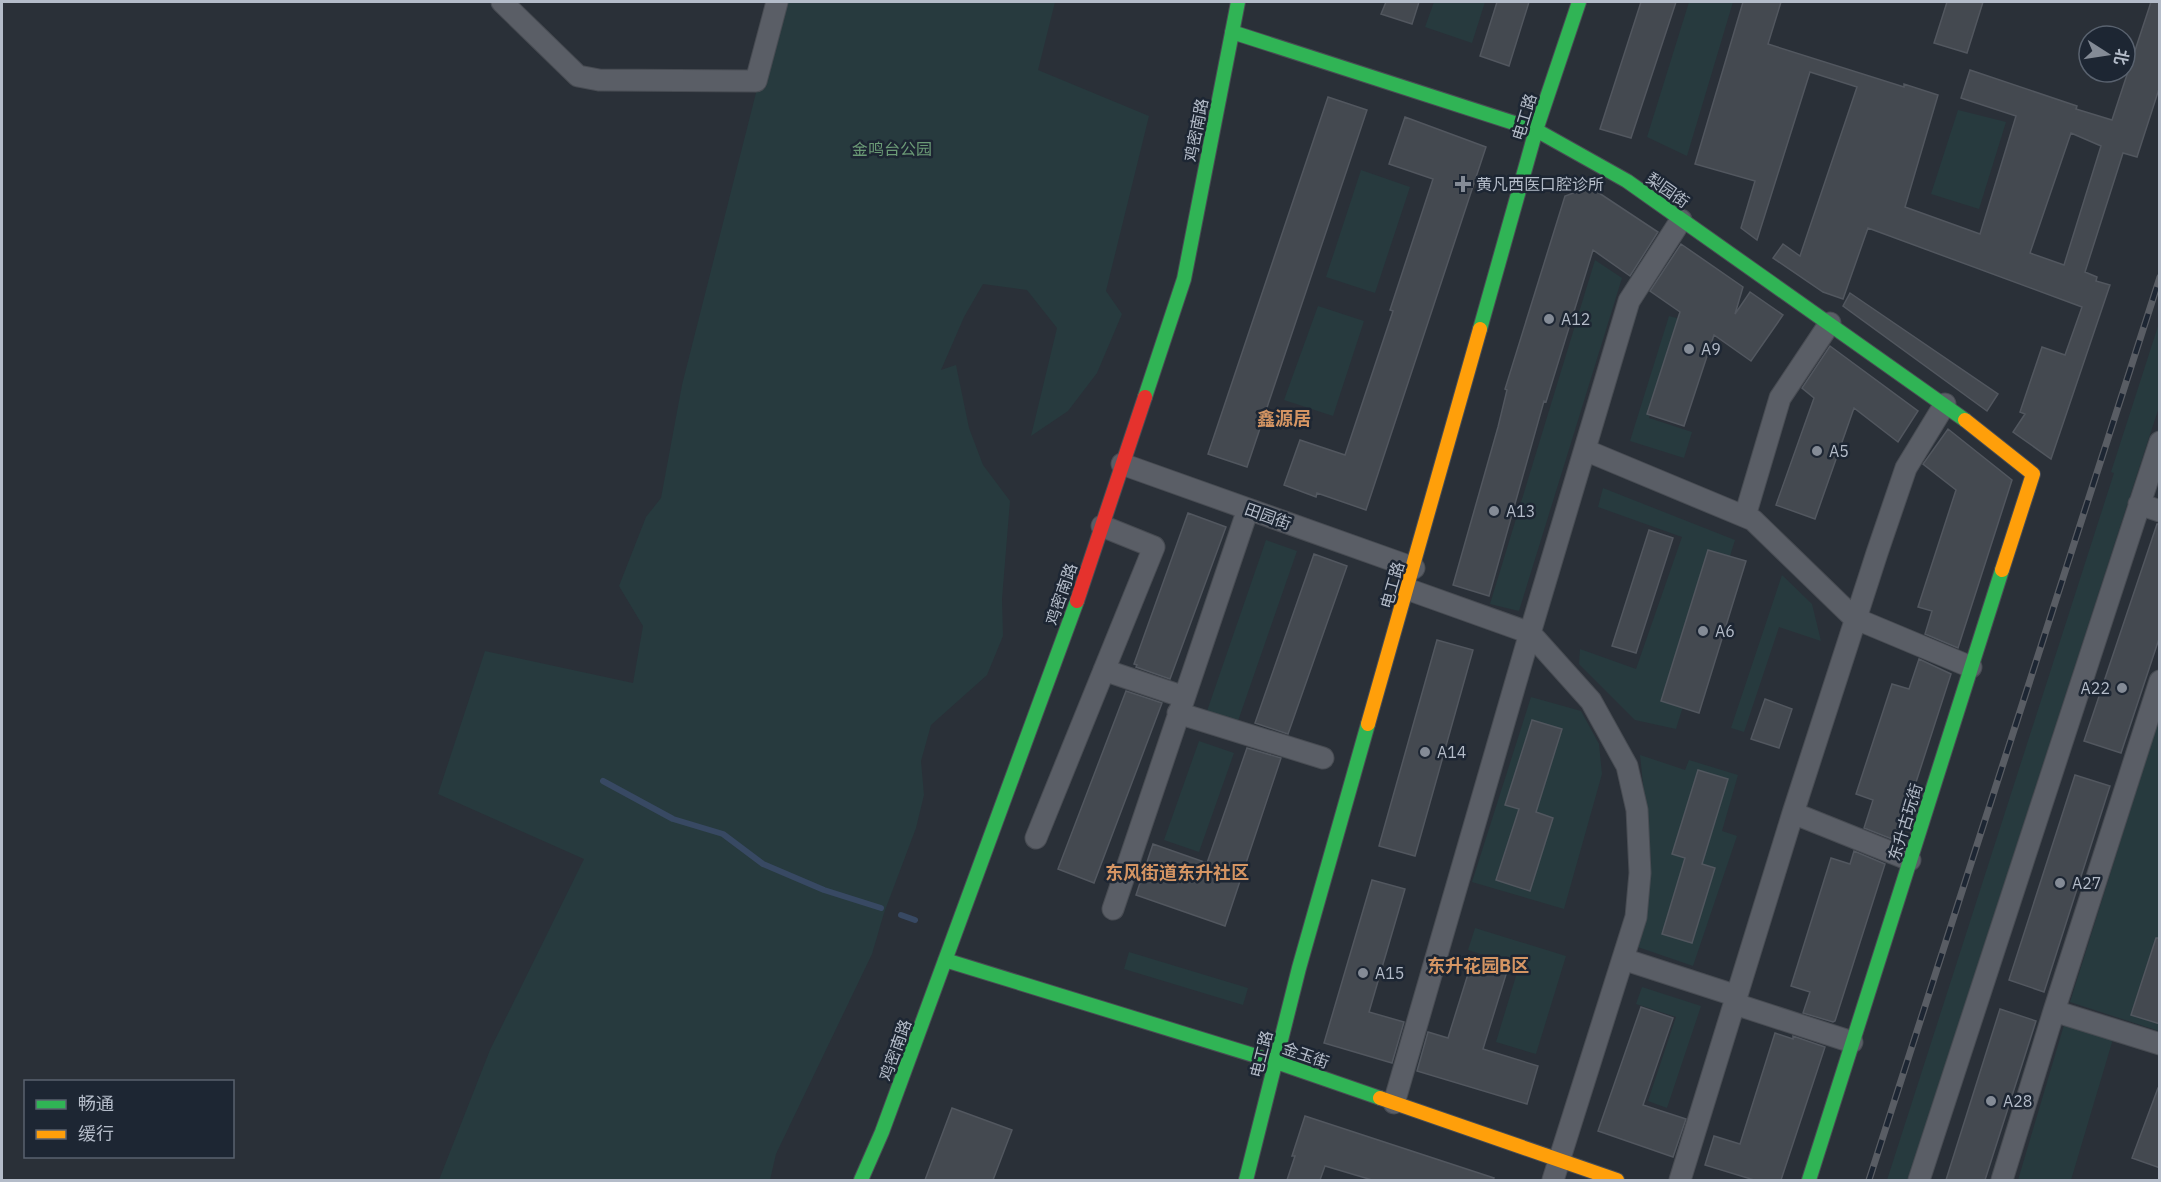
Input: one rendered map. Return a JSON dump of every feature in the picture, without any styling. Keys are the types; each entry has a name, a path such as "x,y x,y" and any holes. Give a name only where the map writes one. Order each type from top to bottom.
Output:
{"street":[{"path":"502,2 578,76 599,80 744,81 756,81 777,2"},
{"name":"鸡密南路","path":"861,1180 882,1132 1077,600 1184,279 1239,2"},
{"name":"电工路","path":"1246,1180 1299,969 1536,130 1579,2"},
{"name":"梨园街","path":"1232,32 1536,130 1627,181 1945,404 2033,474"},
{"path":"1394,1103 1629,300 1681,220"},
{"path":"1745,516 1780,398 1830,323"},
{"path":"1680,1180 1854,618 1906,468 1945,404"},
{"path":"1919,1180 2160,442"},
{"path":"1585,450 1745,516 1752,520 1854,618 1971,667"},
{"name":"田园街","path":"1122,464 1414,568"},
{"name":"东升古玩街","path":"1809,1180 2033,474"},
{"path":"2139,504 2160,511"},
{"path":"1113,909 1248,509"},
{"path":"1036,838 1154,547 1102,526"},
{"path":"1407,589 1530,633 1591,701 1627,766 1638,810 1640,873 1636,917 1553,1180"},
{"path":"1104,670 1181,705 1323,758"},
{"path":"2002,1180 2160,681"},
{"path":"1793,813 1910,860"},
{"path":"1623,959 1852,1042"},
{"name":"金玉街","path":"945,960 1276,1062 1617,1180"},
{"path":"2054,1011 2160,1044"}],"green space":[{"name":"金鸣台公园","path":"779,2 1055,2 1038,70 1149,116 1106,291 1122,314 1097,373 1068,411 1031,436 1057,328 1027,290 983,284 964,317 941,370 956,365 969,428 983,465 1010,501 1002,599 1003,636 987,675 931,725 921,761 924,795 916,828 884,913 872,954 776,1154 770,1180 439,1180 490,1050 584,859 438,794 485,651 633,683 643,626 619,586 646,517 661,498 682,385"},
{"path":"1434,2 1485,2 1472,43 1425,27"},
{"path":"1689,2 1733,2 1687,156 1647,137"},
{"path":"1958,110 2006,122 1979,209 1931,194"},
{"path":"1361,170 1410,187 1375,293 1326,277"},
{"path":"1595,260 1622,278 1519,611 1490,604"},
{"path":"1318,306 1364,321 1333,416 1284,400"},
{"path":"1669,316 1680,319 1649,418 1692,432 1684,458 1630,441"},
{"path":"2159,323 2159,407 1908,1180 1887,1180 2114,473 2111,472"},
{"path":"1603,488 1735,540 1676,729 1635,720 1579,664 1580,649 1636,669 1682,537 1598,507"},
{"path":"1266,540 1297,551 1238,721 1207,711"},
{"path":"1782,575 1812,604 1821,641 1779,627 1744,732 1731,728"},
{"path":"1531,697 1581,711 1599,744 1602,774 1564,909 1472,882"},
{"path":"2159,718 2159,1031 2070,1002"},
{"path":"1199,741 1234,753 1199,852 1164,840"},
{"path":"1640,755 1685,770 1689,760 1738,775 1722,831 1737,836 1693,966 1632,945 1651,859"},
{"path":"1475,928 1566,956 1536,1054 1496,1042 1519,966 1468,950"},
{"path":"1129,952 1248,988 1243,1005 1124,969"},
{"path":"1642,987 1701,1006 1667,1108 1648,1101 1676,1017 1636,1004"},
{"path":"2064,1025 2113,1039 2071,1180 2018,1180"}],"building":[{"path":"1386,2 1419,2 1412,24 1381,14"},
{"path":"1497,2 1529,2 1509,66 1480,56"},
{"path":"1641,2 1676,2 1631,138 1600,129"},
{"path":"1743,2 1781,2 1768,44 1904,87 1904,84 1938,95 1905,207 1980,234 2016,116 1961,98 1970,70 2112,120 2124,84 2137,84 2137,44 2151,2 2160,2 2160,86 2137,157 2123,153 2085,272 2097,277 2096,281 2110,285 2051,459 2013,432 2025,414 2020,412 2042,347 2065,355 2082,307 1868,228 1843,299 1823,292 1773,258 1783,244 1800,256 1857,87 1810,72 1757,240 1741,228 1755,181 1695,164","holes":["2071,133 2101,146 2064,265 2030,253"]},
{"path":"1947,2 1983,2 1967,53 1934,43"},
{"path":"1328,97 1367,110 1247,467 1208,454"},
{"path":"1405,117 1486,147 1366,510 1317,493 1316,497 1284,485 1300,440 1345,455 1393,311 1390,310 1433,179 1389,164"},
{"path":"1590,187 1658,232 1630,276 1593,250 1546,402 1544,401 1489,596 1453,585 1498,427 1507,390 1505,389 1565,196"},
{"path":"1681,244 1743,287 1735,314 1750,292 1783,315 1751,361 1714,335 1684,426 1647,414 1680,312 1650,291"},
{"path":"1850,293 1998,394 1987,411 1843,306"},
{"name":"A5","path":"1830,346 1918,411 1898,442 1854,408 1815,519 1776,505 1814,398 1802,388"},
{"path":"1948,429 2012,480 1958,648 1925,634 1932,611 1918,607 1956,490 1923,464"},
{"path":"1188,513 1226,527 1170,679 1136,667 1137,665 1134,664"},
{"name":"A22","path":"2157,524 2160,524 2160,636 2121,753 2084,741"},
{"path":"1649,530 1673,538 1636,653 1612,646"},
{"name":"A6","path":"1708,550 1746,561 1699,713 1661,701"},
{"path":"1314,554 1347,566 1288,734 1255,723"},
{"name":"A14","path":"1437,640 1473,650 1415,856 1379,846"},
{"path":"1919,659 1951,674 1897,841 1864,828 1873,800 1856,794 1892,684 1909,689"},
{"path":"1126,691 1162,703 1094,883 1058,869"},
{"path":"1765,699 1792,709 1779,748 1751,739"},
{"path":"1532,720 1562,729 1536,812 1553,818 1530,891 1496,880 1519,809 1505,805"},
{"path":"1247,748 1281,758 1225,926 1136,895 1153,844 1207,863"},
{"path":"1698,770 1728,779 1702,864 1715,868 1692,943 1662,934 1685,858 1672,854"},
{"name":"A27","path":"2075,775 2110,786 2044,992 2009,980"},
{"path":"1854,851 1885,864 1833,1022 1803,1013 1810,992 1791,986 1831,858 1850,864"},
{"name":"A15","path":"1372,880 1405,889 1369,1012 1404,1022 1392,1063 1324,1043"},
{"path":"2156,938 2160,938 2160,1024 2131,1015"},
{"path":"1473,958 1508,968 1483,1049 1538,1066 1527,1104 1417,1071 1428,1032 1448,1038"},
{"path":"1641,1007 1673,1018 1643,1105 1686,1119 1673,1157 1598,1131"},
{"name":"A28","path":"2000,1009 2036,1021 1985,1180 1946,1180"},
{"path":"1775,1033 1793,1039 1793,1036 1825,1047 1781,1180 1754,1180 1705,1165 1714,1136 1740,1144"},
{"path":"2158,1088 2160,1088 2160,1168 2132,1158"},
{"path":"952,1108 1012,1130 993,1180 925,1180"},
{"path":"1305,1116 1494,1178 1493,1180 1372,1180 1325,1166 1320,1180 1287,1180"}],"waterway":[{"path":"603,781 673,819 723,834 763,864 824,890 881,908"},
{"path":"901,915 915,920"}],"railway":[{"path":"1869,1180 2160,277"}],"traffic: fast":[{"path":"1145,397 1184,279 1238,2"},
{"path":"1480,329 1536,130 1579,2"},
{"path":"1232,32 1536,130 1627,181 1965,420"},
{"path":"1809,1180 2002,570"},
{"path":"861,1180 882,1132 1077,601"},
{"path":"1246,1180 1299,968 1368,724"},
{"path":"945,960 1276,1062 1380,1098"}],"traffic: slow":[{"path":"1368,724 1480,329"},
{"path":"1965,420 2033,474 2002,570"},
{"path":"1380,1098 1617,1180"}],"traffic: jam":[{"path":"1077,601 1145,397"}],"place":[{"name":"黄凡西医口腔诊所","path":"1463,184"},
{"name":"A12","path":"1549,319"},
{"name":"A9","path":"1689,349"},
{"name":"A5","path":"1817,451"},
{"name":"A13","path":"1494,511"},
{"name":"A6","path":"1703,631"},
{"name":"A22","path":"2122,688"},
{"name":"A14","path":"1425,752"},
{"name":"A27","path":"2060,883"},
{"name":"A15","path":"1363,973"},
{"name":"A28","path":"1991,1101"}],"district":[{"name":"鑫源居","path":"1284,418"},
{"name":"东风街道东升社区","path":"1177,872"},
{"name":"东升花园B区","path":"1478,965"}]}
